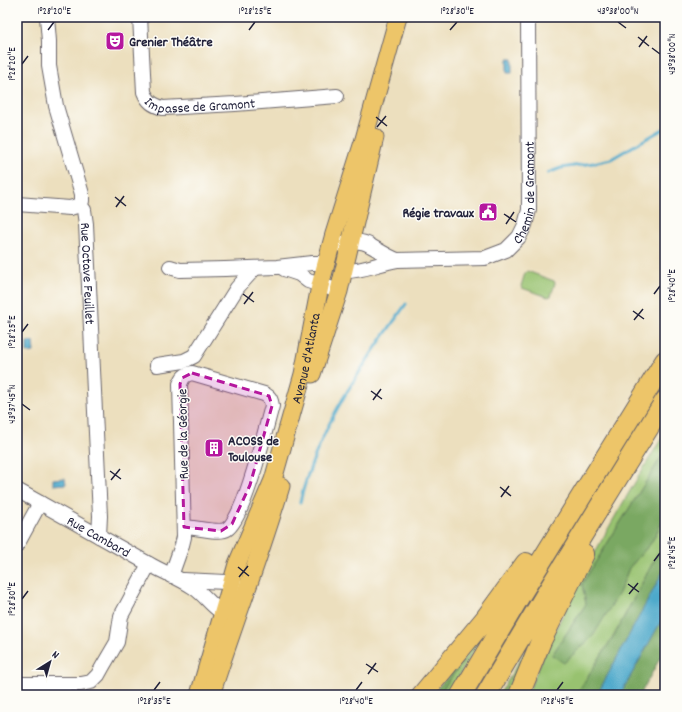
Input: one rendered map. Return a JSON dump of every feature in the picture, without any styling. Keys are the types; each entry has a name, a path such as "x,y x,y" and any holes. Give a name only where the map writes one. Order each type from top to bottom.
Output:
{"highway":[{"path":"462,695 558,533 665,361"},
{"path":"486,695 554,581 665,402"},
{"path":"518,695 544,634 648,429"},
{"path":"422,695 512,583 543,538 558,533"}],"main road":[{"name":"Avenue d'Atlanta","path":"211,695 229,616 232,584 237,564 273,480 303,374 320,286 330,247 364,139 398,17"},
{"name":"Avenue d'Atlanta","path":"199,695 229,616 247,590 271,520 313,369 339,291 383,105 408,17"},
{"path":"326,263 344,271"}],"street":[{"name":"Rue Octave Feuillet","path":"47,17 49,66 56,106 82,194 82,201 80,205 84,210 86,224 100,516 99,536"},
{"name":"Impasse de Gramont","path":"140,17 144,92 147,99 153,105 163,108 170,108 337,96"},
{"name":"Chemin de Gramont","path":"344,271 352,271 382,262 396,260 485,258 506,250 519,237 525,225 529,210 528,17"},
{"path":"17,204 70,208 80,205"},
{"name":"Chemin de Gramont","path":"330,247 351,242 361,242 371,245 380,252 396,260"},
{"path":"170,267 180,270 277,267 326,263"},
{"path":"277,267 293,271 308,281 320,286 339,291"},
{"path":"157,365 184,361 194,356 237,288 255,268"},
{"name":"Rue de la Géorgie","path":"177,578 184,527 180,384 182,378 186,375 192,374 269,396 272,400 272,406 250,485 242,508 232,524 227,529 221,531 184,527"},
{"name":"Rue Cambard","path":"17,490 149,564 177,578 195,589 217,610 229,616"},
{"path":"17,545 40,503"},
{"path":"17,684 81,684 90,682 98,675 117,642 121,616 149,564"},
{"name":"Rue Cambard","path":"177,578 226,582 247,590"}],"highlighted area":[{"path":"192,373 269,396 272,406 250,485 232,524 221,531 184,527 180,384 182,378"}],"green space":[{"path":"527,271 554,281 555,283 551,296 548,297 522,288 521,286"},
{"path":"665,433 665,451 582,584 586,604 552,655 619,593 629,568 651,543 665,517 665,549 658,553 616,632 576,695 527,695 541,661 590,561"},
{"path":"665,451 665,517 651,543 629,568 619,593 593,636 564,663 552,655 586,604 582,584"},
{"path":"665,549 665,568 597,695 576,695 616,632 658,553"},
{"path":"665,614 665,649 640,695 620,695"},
{"path":"489,624 448,695 438,695 463,662 464,658"},
{"path":"528,648 513,695 499,695 525,651"},
{"path":"464,658 463,662 438,695 431,695"}],"water":[{"path":"507,59 512,59 512,73 507,73"},
{"path":"27,342 33,342 34,352 27,353"},
{"path":"65,478 66,484 53,485 53,479"},
{"path":"665,568 665,614 620,695 597,695"}],"waterway":[{"path":"548,173 561,168 611,159 665,128"},
{"path":"300,502 318,448 343,398 373,351 406,304"}],"place":[{"name":"Grenier Théâtre","path":"115,41"},
{"name":"Régie travaux","path":"488,212"},
{"name":"ACOSS de Toulouse","path":"214,448"}]}
